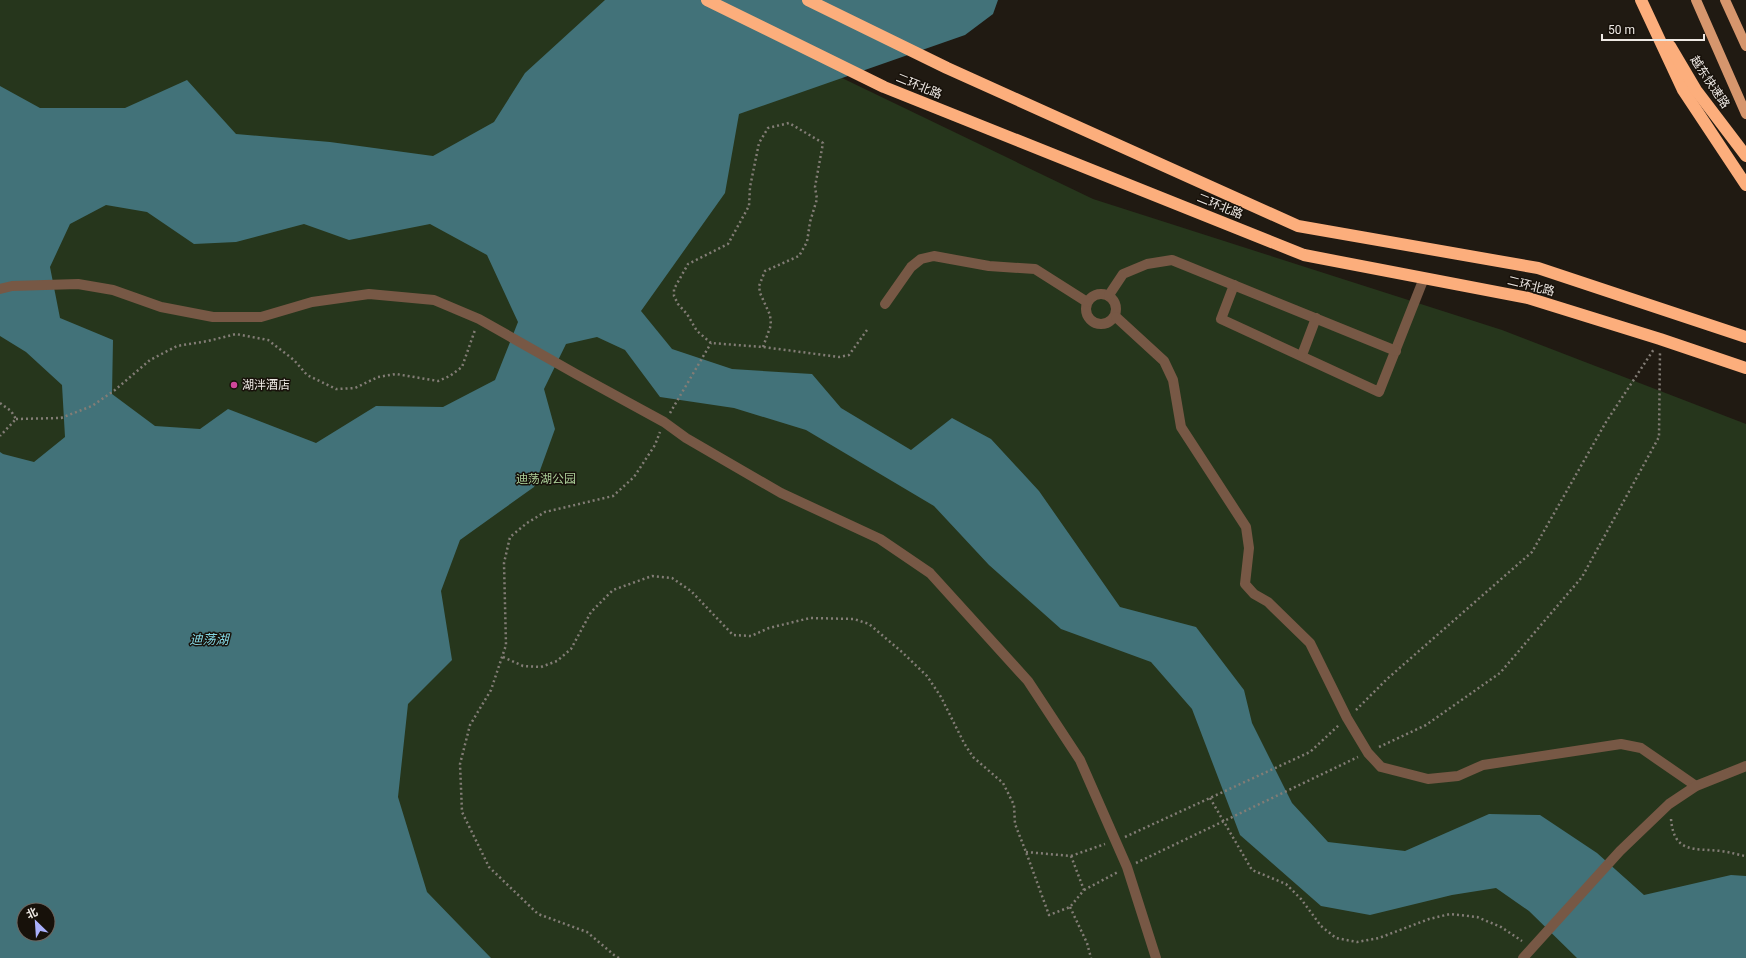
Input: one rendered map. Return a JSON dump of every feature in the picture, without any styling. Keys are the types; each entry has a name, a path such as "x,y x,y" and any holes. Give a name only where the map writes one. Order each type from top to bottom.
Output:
{"highway":[{"name":"二环北路","path":"707,0 884,87 1304,255 1528,298 1660,339 1746,368"},
{"name":"二环北路","path":"808,0 947,68 1298,226 1538,268 1746,337"},
{"name":"越东快速路","path":"1642,0 1696,90 1746,156"},
{"path":"1642,0 1683,90 1746,185"}],"main road":[{"path":"1696,0 1746,114"},
{"path":"1725,0 1746,46"}],"lane":[{"path":"885,304 911,267 921,259 934,256 989,266 1035,269 1087,302"},
{"path":"1109,295 1123,274 1147,264 1172,260 1396,351"},
{"path":"1234,285 1221,319 1302,355 1379,392 1424,278"},
{"path":"0,289 12,286 78,284 113,290 161,307 213,317 261,317 312,302 369,294 434,300 479,319 664,422 686,438 781,493 880,539 930,573 1028,681 1080,760 1127,867 1156,958"},
{"path":"1096,294 1109,295 1117,304 1116,317 1106,325 1094,324 1086,314 1087,302 1096,294"},
{"path":"1116,317 1164,361 1173,380 1181,427 1246,527 1249,548 1245,584 1254,594 1268,602 1310,643 1346,718 1368,752 1380,767 1428,779 1458,776 1483,765 1621,744 1641,748 1696,786"},
{"path":"1302,355 1316,318"},
{"path":"1522,958 1620,851 1669,804 1696,786 1746,766"}],"path":[{"path":"763,347 771,325 770,315 760,293 759,286 765,271 799,256 807,242 810,222 817,199 815,187 823,143 789,124 768,128 759,143 750,186 749,206 728,244 688,264 674,289 674,296 678,304 687,314 696,331 711,343 763,347 839,357 849,355 867,330"},
{"path":"0,436 16,419 60,418 92,406 115,390 150,360 177,346 208,341 236,334 268,340 294,360 307,375 336,389 355,388 378,377 396,374 438,381 450,376 462,367 479,319"},
{"path":"1026,852 1071,856 1115,841 1310,752 1387,679 1532,552 1606,422 1660,339"},
{"path":"503,657 523,666 541,667 557,661 571,649 591,612 613,590 652,576 672,578 691,591 733,635 751,636 769,628 810,618 854,619 869,624 927,676 941,697 964,743 973,757 1003,783 1014,805 1015,824 1049,915 1070,907 1084,890 1127,867 1426,725 1500,673 1582,577 1659,437 1660,339"},
{"path":"619,958 587,932 538,914 489,867 462,812 460,764 470,725 491,690 506,645 504,563 510,537 527,523 545,512 613,496 634,477 655,445 664,422 711,343"},
{"path":"0,403 11,411 16,419"},
{"path":"1210,798 1222,821 1252,870 1286,884 1301,898 1321,926 1336,938 1357,942 1379,938 1429,919 1450,914 1477,917 1501,927 1533,947"},
{"path":"1669,804 1672,832 1676,839 1692,849 1722,851 1746,856"},
{"path":"1071,856 1084,890"},
{"path":"1070,907 1087,943 1091,958"}],"green space":[{"name":"迪荡湖公园","path":"0,0 680,0 1093,199 1502,330 1746,424 1746,958 0,958"}],"water":[{"name":"迪荡湖","path":"605,0 998,0 993,14 965,35 739,114 725,193 641,311 672,349 732,369 812,374 841,408 911,450 952,418 991,439 1039,491 1120,607 1196,627 1244,690 1252,723 1292,803 1328,842 1405,851 1489,814 1540,815 1597,853 1644,895 1731,875 1746,876 1746,958 1577,958 1529,911 1496,888 1452,895 1370,915 1321,906 1240,835 1192,709 1151,662 1061,629 989,565 934,506 806,430 734,408 660,397 625,350 597,337 566,344 544,389 555,429 534,487 460,540 441,591 452,660 408,704 398,797 427,892 491,958 0,958 0,452 34,462 65,437 62,385 26,352 0,336 0,86 40,108 125,108 187,80 236,134 330,142 433,156 494,122 525,73","holes":["106,205 147,212 194,244 236,242 304,224 349,240 430,224 487,255 518,322 495,380 443,407 376,406 316,443 228,409 200,429 155,426 112,394 113,340 60,318 50,267 70,224"]}],"place":[{"name":"湖泮酒店","path":"234,385"}]}
